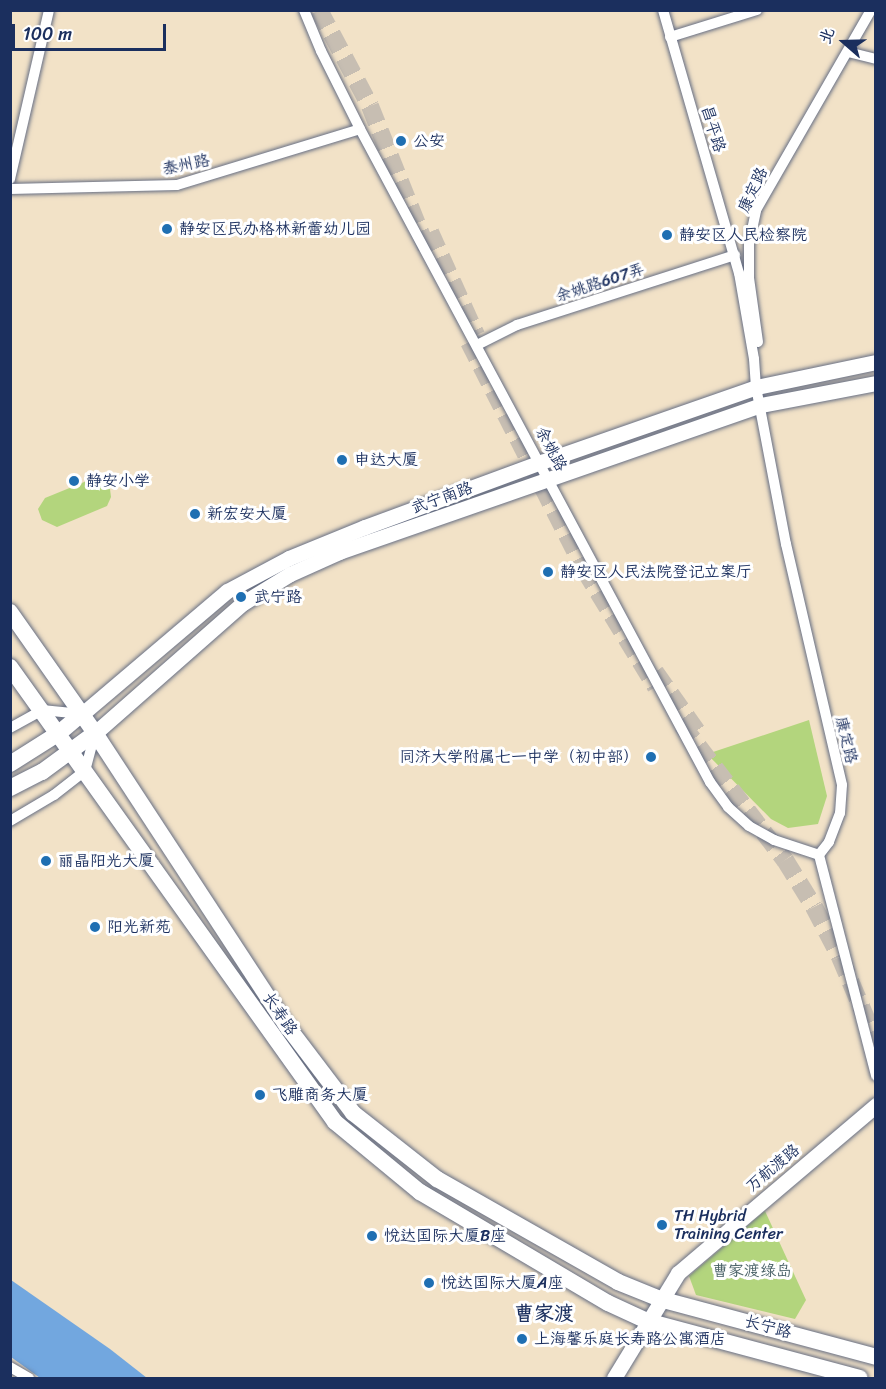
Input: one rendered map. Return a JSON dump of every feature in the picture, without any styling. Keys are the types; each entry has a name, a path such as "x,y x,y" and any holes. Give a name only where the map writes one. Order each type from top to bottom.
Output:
{"main road":[{"name":"武宁南路","path":"59,734 227,591 289,558 365,526 758,387 876,362"},
{"name":"武宁南路","path":"95,733 243,603 290,574 339,552 761,405 876,383"},
{"name":"长寿路","path":"10,612 95,733 287,1026 353,1113 437,1179 618,1282 660,1299"},
{"name":"长寿路","path":"10,667 335,1122 420,1192 544,1267 647,1321"},
{"path":"10,788 42,772 95,733"},
{"path":"10,764 59,734"},
{"name":"万航渡路","path":"614,1378 660,1299 678,1273 876,1105"},
{"name":"长宁路","path":"660,1299 876,1357"},
{"name":"长宁路","path":"647,1321 859,1378"}],"street":[{"path":"10,179 49,10"},
{"name":"余姚路","path":"304,10 321,51 360,129 541,462 710,782 728,807 749,826 774,840 819,855"},
{"name":"昌平路","path":"663,10 735,255"},
{"path":"670,37 757,10"},
{"name":"康定路","path":"758,387 761,358 749,278 749,244 754,217 765,192 871,10"},
{"path":"848,52 876,59"},
{"name":"泰州路","path":"10,189 177,185 360,129"},
{"name":"康定路","path":"735,255 786,544 842,785 840,813 829,842 819,855"},
{"name":"余姚路607弄","path":"477,345 517,325 735,255"},
{"path":"10,728 42,710 82,714"},
{"path":"10,821 54,795 85,771 95,733"},
{"path":"819,855 876,1076"},
{"path":"10,1367 29,1378"}],"green space":[{"path":"94,478 110,489 111,497 107,506 57,527 42,520 38,509 45,498"},
{"path":"809,720 827,796 818,824 788,828 771,819 707,754"},
{"name":"曹家渡绿岛","path":"765,1211 806,1300 795,1319 696,1295 689,1276"}],"water":[{"path":"11,1280 110,1349 147,1378 40,1378 11,1357"}],"tunnel":[{"path":"319,10 370,106 427,249"},
{"path":"430,232 476,335"},
{"path":"469,342 584,569 656,687"},
{"path":"655,672 698,733"},
{"path":"682,725 785,860 814,907 840,957 876,1042"}],"place":[{"name":"公安","path":"401,141"},
{"name":"静安区民办格林新蕾幼儿园","path":"167,229"},
{"name":"静安区人民检察院","path":"667,235"},
{"name":"申达大厦","path":"342,460"},
{"name":"静安小学","path":"74,481"},
{"name":"新宏安大厦","path":"195,514"},
{"name":"静安区人民法院登记立案厅","path":"548,572"},
{"name":"武宁路","path":"241,597"},
{"name":"同济大学附属七一中学（初中部）","path":"651,757"},
{"name":"丽晶阳光大厦","path":"46,861"},
{"name":"阳光新苑","path":"95,927"},
{"name":"飞雕商务大厦","path":"260,1095"},
{"name":"TH Hybrid Training Center","path":"662,1225"},
{"name":"悦达国际大厦B座","path":"372,1236"},
{"name":"悦达国际大厦A座","path":"429,1283"},
{"name":"上海馨乐庭长寿路公寓酒店","path":"522,1339"}],"district":[{"name":"曹家渡","path":"544,1313"}]}
